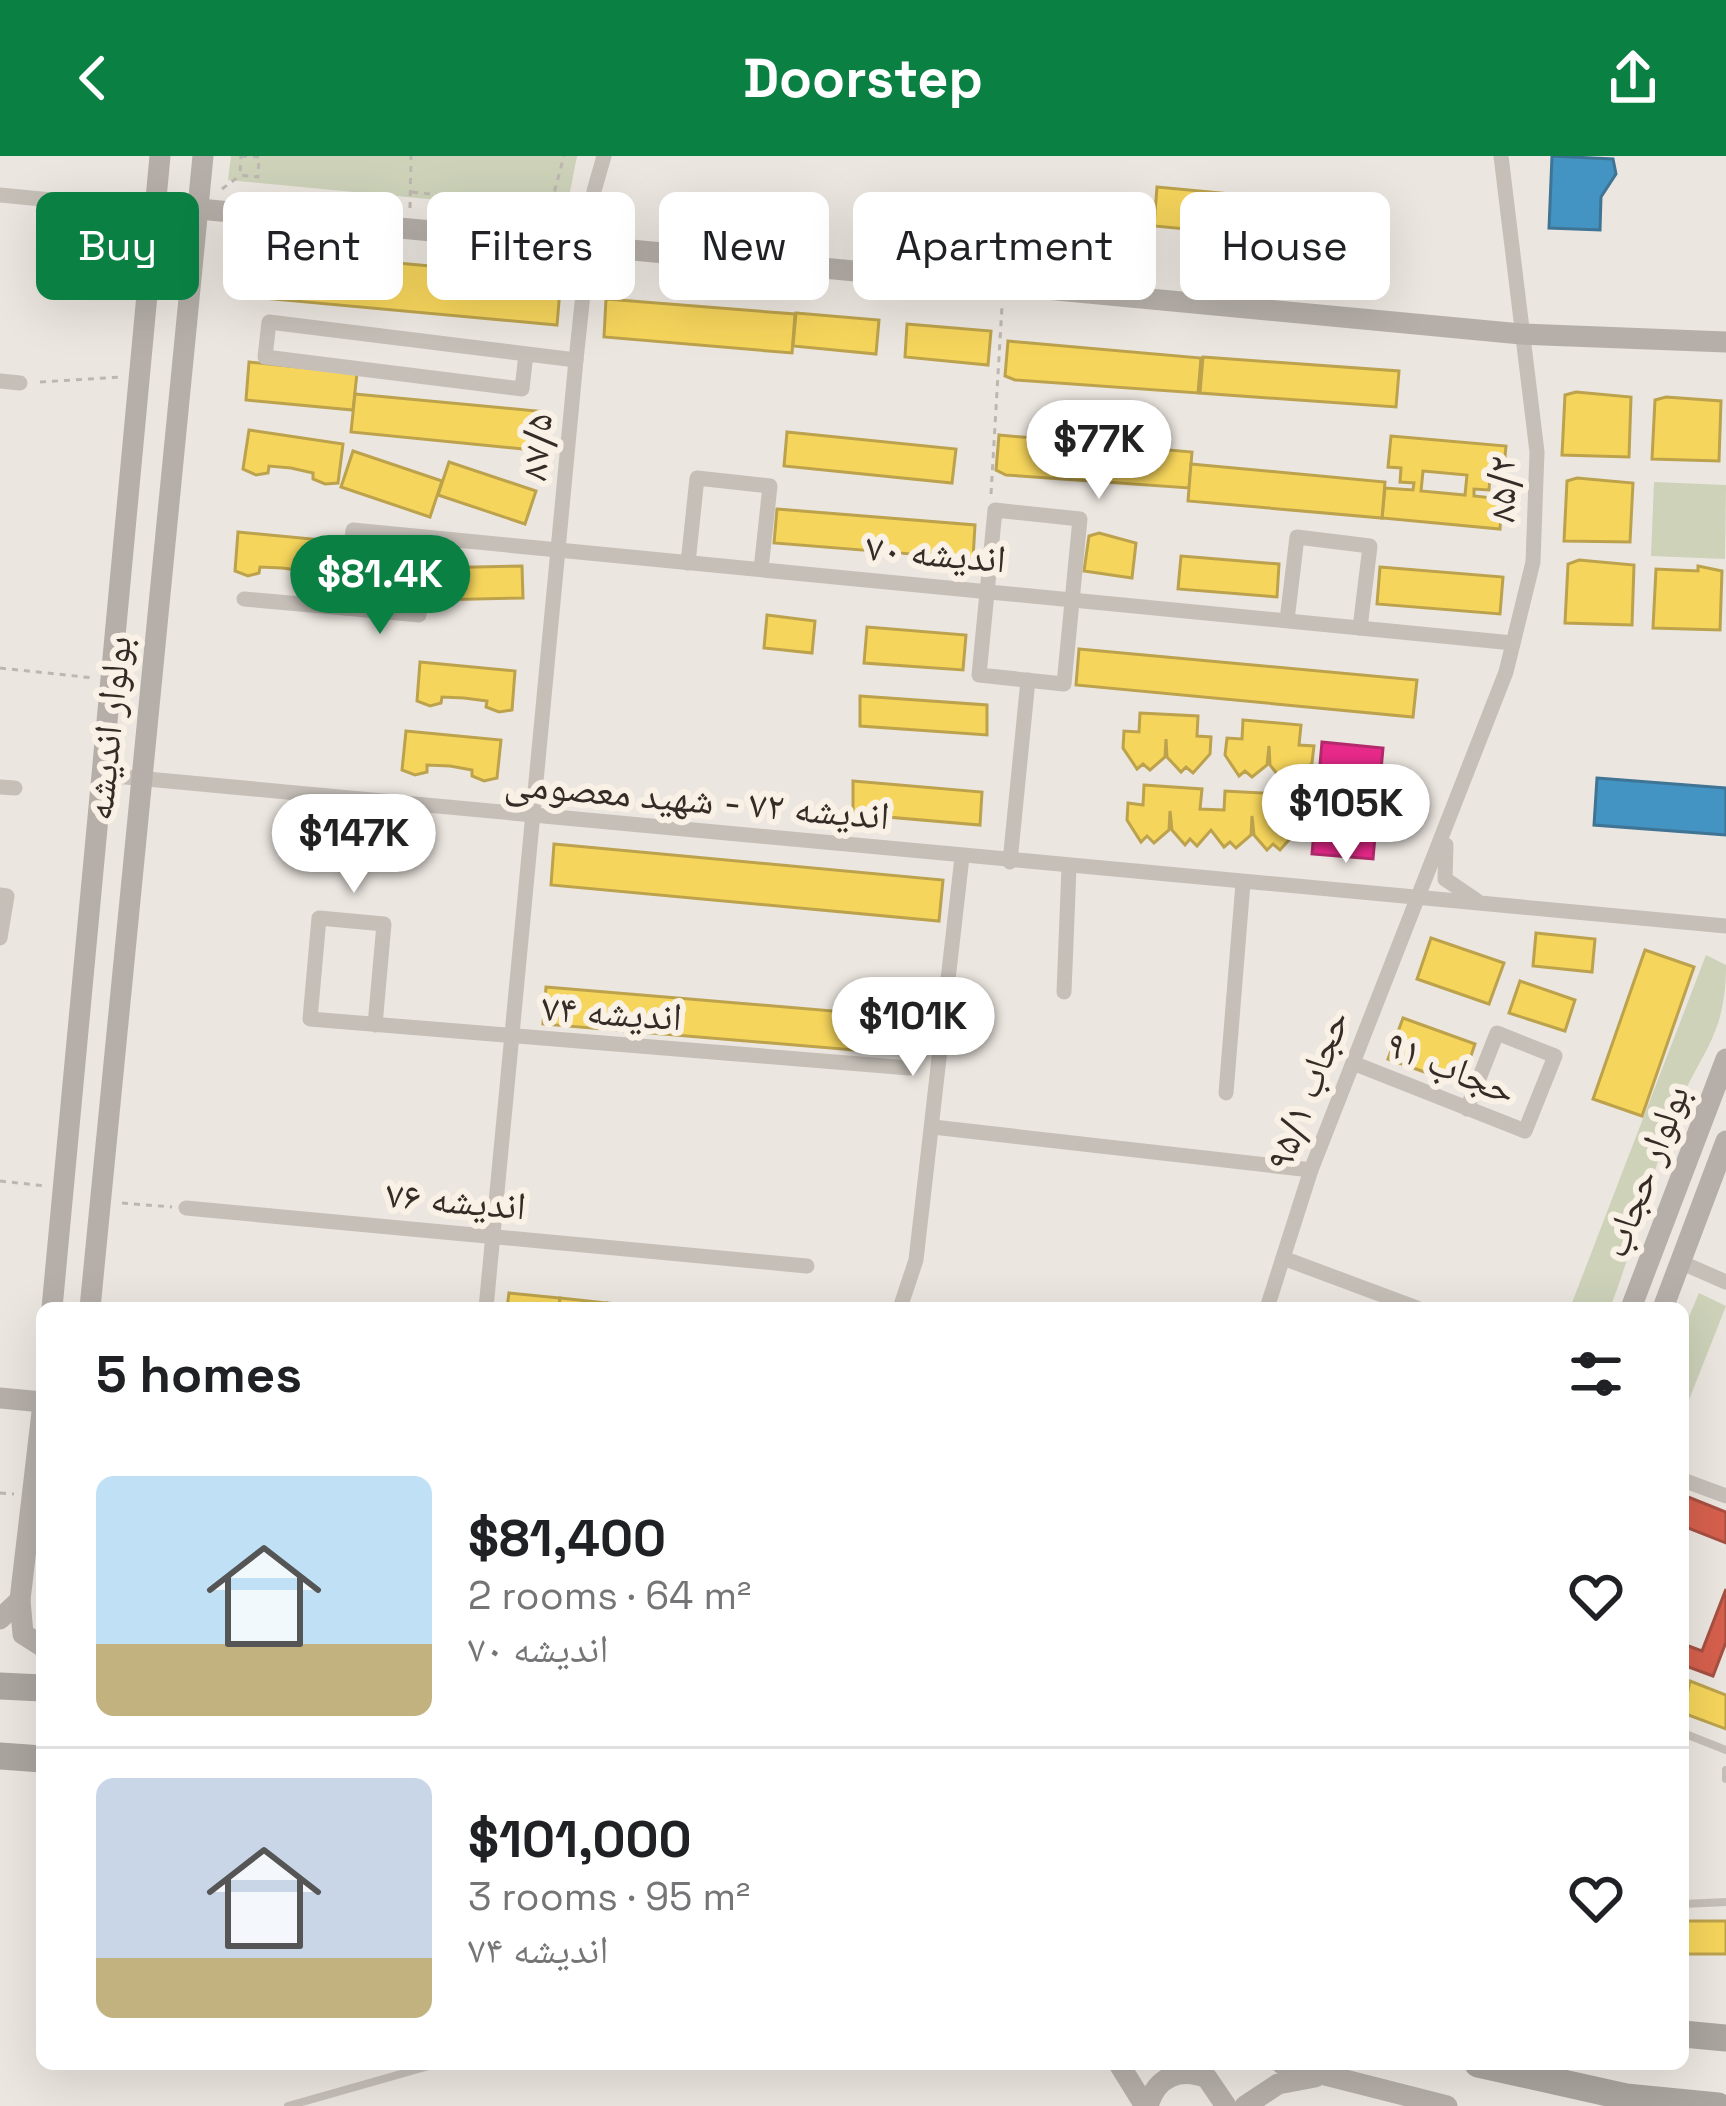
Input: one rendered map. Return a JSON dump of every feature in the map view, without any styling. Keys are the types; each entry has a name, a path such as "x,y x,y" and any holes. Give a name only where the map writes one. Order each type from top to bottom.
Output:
{"highway":[{"path":"0,1686 36,1688"},
{"path":"0,1756 36,1759"},
{"path":"1689,2035 1726,2038"},
{"path":"1505,2070 1626,2097 1718,2106"}],"main road":[{"name":"بولوار اندیشه","path":"157,192 160,156"},
{"name":"بولوار اندیشه","path":"199,209 203,156"},
{"path":"199,209 427,232"},
{"path":"635,252 853,273"},
{"name":"بولوار اندیشه","path":"53,1302 147,300"},
{"name":"بولوار اندیشه","path":"91,1302 138,779 189,300"},
{"path":"1147,300 1521,334 1726,342"},
{"name":"بولوار حجاب","path":"1633,1302 1726,1059"},
{"name":"بولوار حجاب","path":"1665,1302 1726,1141"},
{"path":"0,1398 36,1401"},
{"path":"36,1463 20,1600 22,1634 36,1642"},
{"path":"0,1619 20,1600"},
{"path":"1123,2070 1147,2106 1158,2085 1181,2073 1207,2078 1226,2106"},
{"path":"1310,2070 1447,2106"},
{"path":"1245,2106 1279,2084 1328,2074"}],"street":[{"name":"۸۷/۵","path":"594,192 604,156"},
{"name":"۸۵/۲","path":"1449,821 1513,643 1532,562 1538,506 1501,156"},
{"path":"0,195 36,198"},
{"name":"۸۷/۵","path":"487,1302 584,300"},
{"path":"526,354 521,389 265,358 269,322 576,360"},
{"path":"0,381 20,383"},
{"path":"688,563 697,478 770,487 761,569"},
{"path":"995,510 1080,519 1064,683 980,675 995,510"},
{"name":"اندیشه ۷۰","path":"345,608 352,530 1513,643"},
{"path":"1287,620 1298,537 1370,546 1360,628"},
{"path":"244,599 419,615 427,538"},
{"path":"1010,862 1028,680"},
{"name":"اندیشه ۷۲ - شهید معصومی","path":"104,775 1726,926"},
{"path":"1449,821 1445,879 1461,894 1490,905"},
{"name":"حجاب ۹۵/۱","path":"1269,1302 1311,1170 1449,821"},
{"path":"903,1302 916,1261 962,857"},
{"path":"1064,992 1069,867"},
{"path":"1226,1093 1243,883"},
{"path":"0,938 3,895"},
{"name":"اندیشه ۷۴","path":"375,1025 384,924 319,918 310,1019 514,1038 909,1067"},
{"name":"حجاب ۹۱","path":"1353,1063 1467,1109 1525,1132 1555,1056 1497,1033 1467,1109"},
{"path":"933,1126 1311,1170"},
{"name":"اندیشه ۷۶","path":"186,1208 807,1265"},
{"path":"1283,1258 1387,1302"},
{"path":"1680,1262 1726,1282"},
{"path":"1689,1482 1726,1496"}],"lane":[{"path":"1689,1735 1726,1750"},
{"path":"1726,1770 1726,1780"},
{"path":"1689,1904 1726,1902"},
{"path":"288,2106 415,2070"}],"path":[{"path":"241,156 251,156 260,158 258,177 239,176 241,156"},
{"path":"408,230 411,156"},
{"path":"412,192 550,208 564,156"},
{"path":"995,510 988,482 1003,300"},
{"path":"20,383 140,376"},
{"path":"0,668 114,681"},
{"path":"0,1181 64,1188"},
{"path":"100,1202 186,1208"}],"green space":[{"path":"231,156 577,156 570,192 427,192 427,199 403,197 403,192 228,180"},
{"path":"1654,482 1726,485 1725,559 1651,556"},
{"path":"1706,955 1726,965 1722,1010 1667,1136 1612,1302 1572,1302"},
{"path":"1699,1293 1726,1306 1689,1400 1689,1317"}],"building: Homes":[{"path":"1157,187 1210,192 1180,192 1180,228 1156,226"},
{"path":"403,264 427,266 427,300 559,300 557,325 284,300 403,300"},
{"path":"606,300 795,314 792,353 604,337"},
{"path":"796,313 879,320 876,354 793,346"},
{"path":"907,324 991,331 988,365 905,357"},
{"path":"1008,341 1201,358 1198,393 1015,380 1005,376"},
{"path":"1203,357 1399,371 1396,407 1200,393"},
{"path":"249,362 357,373 353,410 246,400"},
{"path":"355,394 547,412 544,451 351,432"},
{"path":"1565,395 1631,397 1629,457 1562,455"},
{"path":"1655,400 1721,401 1719,461 1652,459"},
{"path":"249,430 343,444 338,483 325,484 313,479 313,473 291,468 269,466 268,473 256,475 243,469"},
{"path":"787,432 956,449 952,483 784,466"},
{"path":"999,435 1192,452 1189,488 1006,475 996,470"},
{"path":"1391,436 1506,446 1503,478 1490,477 1489,490 1474,489 1474,496 1502,499 1500,529 1382,518 1385,488 1413,490 1414,483 1400,482 1401,468 1388,467","holes":["1423,471 1467,475 1465,495 1421,491"]},
{"path":"353,451 442,481 430,517 341,487"},
{"path":"449,462 536,491 525,524 438,495"},
{"path":"1191,464 1385,482 1382,518 1188,501"},
{"path":"1567,481 1633,483 1630,542 1564,541"},
{"path":"777,509 975,525 973,559 774,543"},
{"path":"238,532 333,541 330,580 317,582 304,577 305,571 282,568 260,567 259,573 248,576 235,571"},
{"path":"1099,533 1136,543 1132,578 1084,571 1089,536"},
{"path":"1181,556 1279,564 1277,597 1178,589"},
{"path":"1579,560 1634,565 1632,625 1565,623 1568,564"},
{"path":"522,566 523,598 431,600 430,568"},
{"path":"1698,566 1722,571 1720,630 1653,628 1656,569 1698,571"},
{"path":"1380,567 1503,577 1500,614 1377,604"},
{"path":"767,615 815,621 812,653 764,648"},
{"path":"867,627 966,635 963,670 864,663"},
{"path":"1079,649 1417,680 1413,717 1076,685"},
{"path":"420,662 515,671 512,710 499,712 486,707 487,701 464,698 442,697 441,703 430,706 417,701"},
{"path":"860,696 987,705 987,735 860,726"},
{"path":"1140,713 1198,716 1197,736 1211,737 1210,754 1193,773 1186,767 1181,772 1167,757 1166,739 1165,757 1150,770 1143,764 1137,769 1123,748 1124,731 1139,732"},
{"path":"1243,720 1301,725 1299,745 1314,746 1312,763 1295,782 1288,775 1282,780 1270,765 1269,746 1267,765 1252,777 1245,771 1239,776 1225,755 1227,738 1242,739"},
{"path":"406,731 501,740 497,778 484,781 472,776 472,770 450,766 427,765 427,772 415,775 402,770"},
{"path":"853,781 982,792 980,825 853,814"},
{"path":"1144,785 1202,789 1200,809 1224,810 1225,791 1283,794 1282,813 1297,814 1297,831 1280,850 1273,844 1267,850 1254,835 1252,816 1251,835 1236,848 1230,842 1224,847 1211,830 1197,846 1190,839 1185,845 1172,830 1170,811 1169,830 1154,843 1147,836 1141,842 1127,820 1128,803 1143,805"},
{"path":"554,844 943,880 939,921 551,885"},
{"path":"1536,933 1595,939 1592,972 1533,966"},
{"path":"1431,938 1504,963 1489,1004 1417,979"},
{"path":"1645,950 1694,967 1642,1116 1593,1099"},
{"path":"1520,981 1575,1000 1565,1031 1509,1013"},
{"path":"546,987 928,1019 925,1056 543,1024"},
{"path":"1403,1018 1475,1044 1461,1085 1388,1059"},
{"path":"509,1293 560,1298 560,1302 508,1302"},
{"path":"1690,1681 1726,1695 1726,1729 1689,1715"},
{"path":"1689,1921 1726,1921 1726,1954 1689,1954"}],"building: Shops":[{"path":"1689,1497 1726,1512 1726,1543 1689,1528"},
{"path":"1726,1589 1726,1642 1713,1676 1689,1667 1689,1646 1702,1651"}],"building: Schools":[{"path":"1552,156 1613,159 1616,174 1601,197 1600,230 1549,228"},
{"path":"1597,778 1726,788 1726,835 1594,825"}],"building: Health":[{"path":"1322,742 1383,748 1373,859 1312,854"}]}
